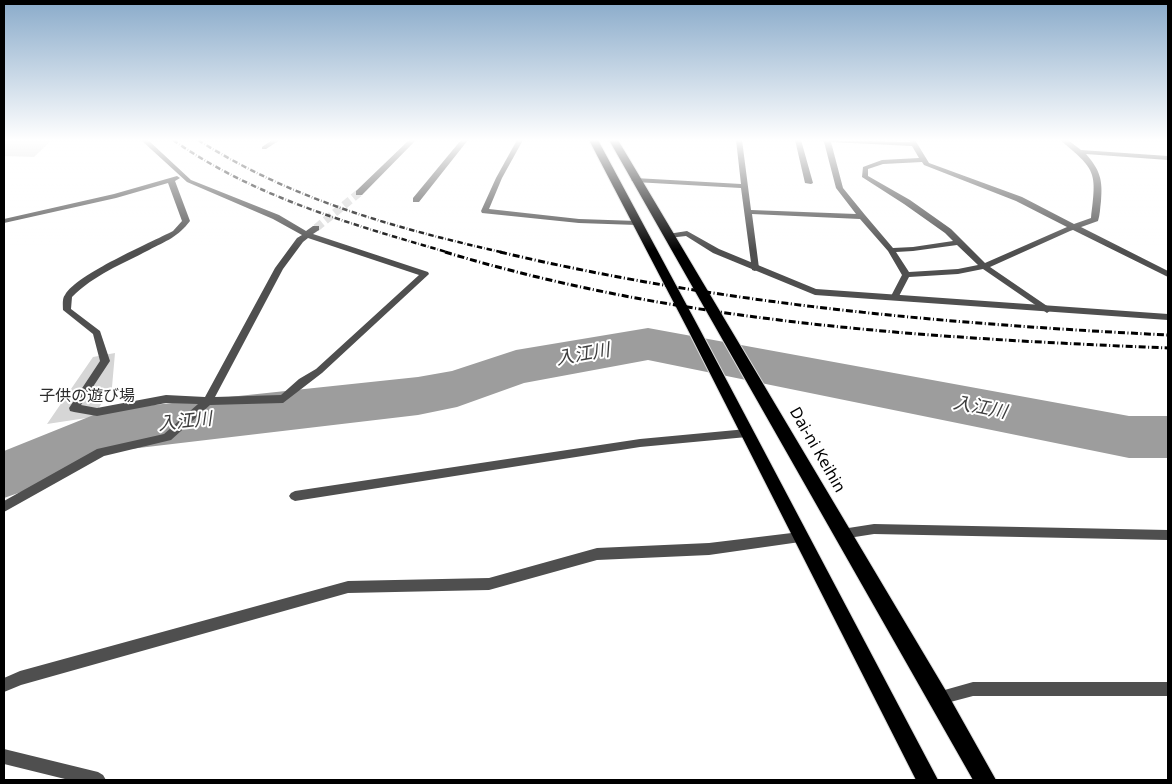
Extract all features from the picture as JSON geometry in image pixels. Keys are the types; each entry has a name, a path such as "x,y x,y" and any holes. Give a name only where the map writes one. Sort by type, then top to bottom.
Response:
{"highway":[{"path":"612,177 720,379 927,780"},
{"name":"Dai-ni Keihin","path":"633,177 939,698 985,780"}],"street":[{"path":"4,221 116,196 171,180 183,177 188,181 276,217 307,235 425,274 319,371 302,382 283,399 208,401 166,399 98,412 74,408 105,361 97,332 67,310 68,296 93,275 176,233 186,221 171,180"},
{"path":"358,193 375,177"},
{"path":"416,200 435,177"},
{"path":"500,177 485,211 579,221 637,223"},
{"path":"744,177 755,268"},
{"path":"808,177 809,182"},
{"path":"837,177 840,188 891,250 906,274"},
{"path":"865,177 908,202 948,231 984,266 1047,310"},
{"path":"956,177 1019,199 1168,274"},
{"path":"906,274 963,270 984,266 1072,226 1095,219 1098,180 1096,177"},
{"path":"635,180 745,186"},
{"path":"748,212 862,217"},
{"path":"4,507 101,452 167,437 208,401 279,268 300,240 316,228"},
{"path":"668,236 687,233 716,251 815,292 1047,310 1168,317"},
{"path":"891,250 913,249 959,242"},
{"path":"894,298 906,274"},
{"path":"295,496 640,443 747,433"},
{"path":"842,534 874,529 1168,535"},
{"path":"4,685 20,678 348,587 489,584 597,554 709,549 800,537"},
{"path":"939,698 972,690 1168,688"},
{"path":"4,756 98,780"}],"green space":[{"name":"子供の遊び場","path":"115,353 112,387 93,417 47,424 93,357"}],"waterway":[{"name":"入江川","path":"4,475 106,431 418,396 457,389 516,367 648,344 1129,437 1168,437"}],"tunnel":[{"path":"316,228 359,193"}],"railway":[{"path":"235,177 307,208 378,232 450,253"},
{"path":"265,177 347,210 424,233 505,253"},
{"path":"445,252 534,276 623,296 803,323 985,339 1168,348"},
{"path":"500,252 666,285 832,309 1000,325 1168,335"}]}
